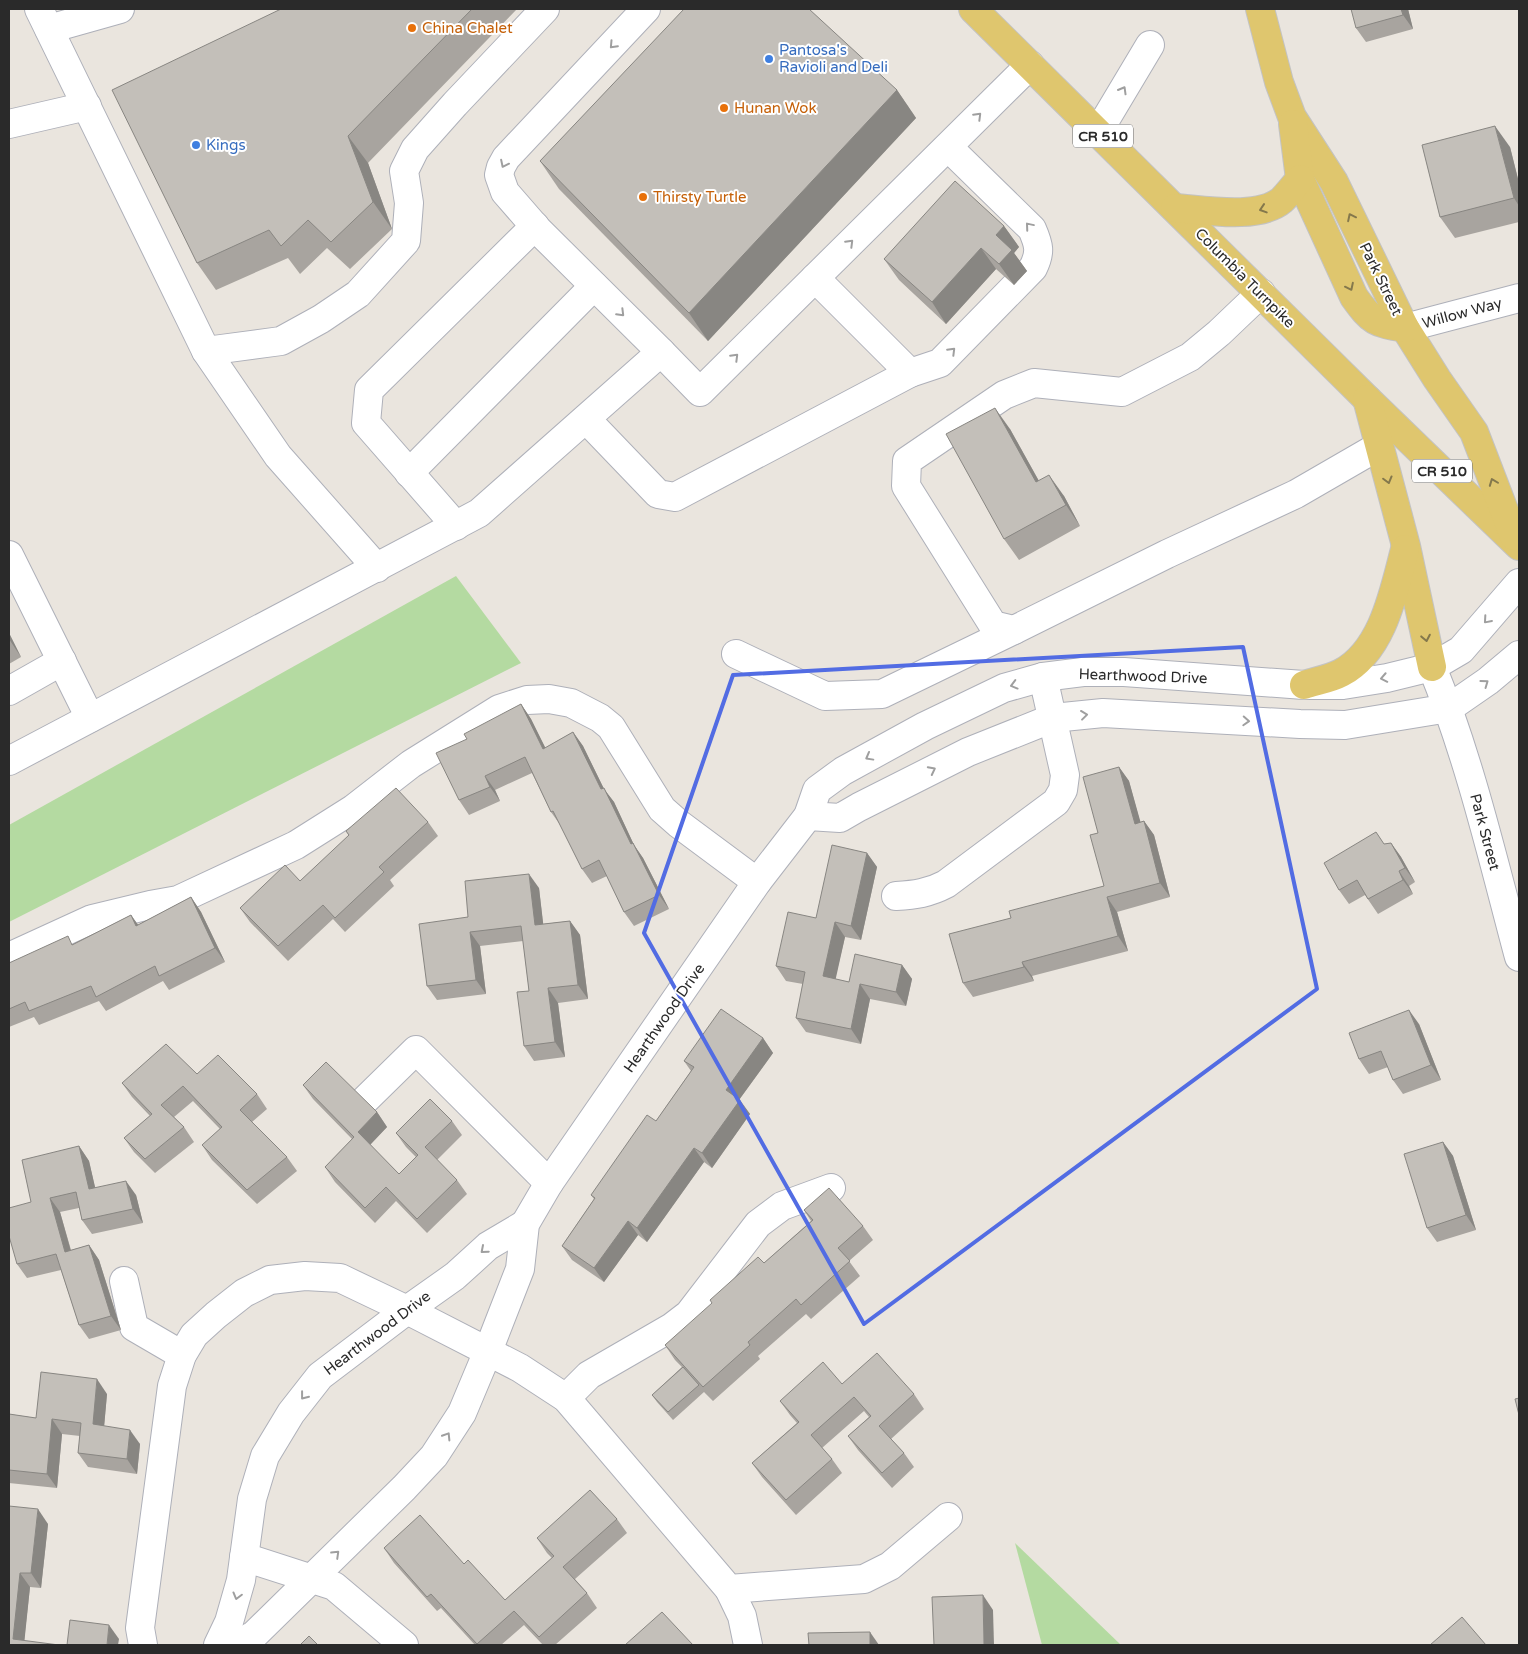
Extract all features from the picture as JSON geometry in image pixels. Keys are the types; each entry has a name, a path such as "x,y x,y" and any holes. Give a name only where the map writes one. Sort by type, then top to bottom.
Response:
{"main road":[{"name":"Columbia Turnpike","path":"972,9 1367,399 1518,545"},
{"name":"Park Street","path":"1260,9 1279,82 1292,117 1334,182 1405,328 1437,379 1474,432 1518,545"},
{"path":"1292,117 1300,179 1328,244 1354,297 1366,314 1381,324 1405,328"},
{"path":"1175,208 1244,212 1262,211 1281,201 1300,179"},
{"path":"1367,399 1406,546 1432,667"},
{"path":"1304,685 1341,673 1361,657 1376,635 1389,609 1406,546"}],"street":[{"path":"120,9 44,19 206,351 278,456 377,568"},
{"path":"206,351 281,340 321,319 358,294 406,241 409,203 404,170 415,149 545,9"},
{"path":"646,9 506,158 499,175 505,192 535,226 700,392 1030,65"},
{"path":"1098,132 1150,44"},
{"path":"9,124 87,106"},
{"path":"586,419 658,494 676,496 910,373 940,363 1033,268 1038,257 1038,243 1032,228 948,146"},
{"path":"456,526 366,423 369,390 535,226"},
{"path":"815,278 910,373"},
{"path":"409,473 594,286"},
{"path":"1014,630 994,625 906,486 906,461 1004,395 1034,383 1122,392 1190,357 1219,333 1260,293"},
{"name":"Willow Way","path":"1405,328 1519,298"},
{"path":"9,761 480,513 661,352"},
{"path":"736,654 825,696 882,694 1167,554 1296,494 1379,446"},
{"path":"9,555 90,718"},
{"path":"1432,667 1461,650 1519,583"},
{"path":"808,816 840,818 968,752 1053,718 1103,713 1300,724 1345,724 1448,708 1488,682 1519,655"},
{"path":"9,691 62,661"},
{"name":"Hearthwood Drive","path":"236,1645 254,1635 397,1495 434,1456 462,1413 488,1351 520,1269 525,1224 549,1183 757,882 808,816 817,790 843,771 925,726 1004,688 1043,677 1083,672 1124,672 1304,685 1343,685 1387,678 1432,667"},
{"name":"Park Street","path":"1432,667 1509,881 1519,957"},
{"path":"896,896 930,892 946,884 1056,802 1064,790 1065,775 1043,677"},
{"path":"9,957 92,920 178,900 296,844 353,809 411,764 499,709 527,700 549,699 571,703 600,718 611,727 662,809 679,824 757,882"},
{"path":"365,1100 416,1050 549,1183"},
{"path":"566,1398 589,1375 672,1327 689,1314 758,1224 782,1206 831,1188"},
{"name":"Hearthwood Drive","path":"218,1645 236,1601 241,1580 252,1499 265,1456 291,1413 320,1376 455,1276 488,1246 525,1224"},
{"path":"143,1645 140,1628 171,1395 182,1355 194,1336 216,1315 244,1293 270,1280 305,1276 340,1278 488,1351 520,1368 566,1398 729,1589 742,1616 748,1645"},
{"path":"124,1281 134,1327 182,1355"},
{"path":"729,1589 864,1579 890,1566 948,1517"},
{"path":"244,1557 334,1586 404,1645"}],"highlighted area":[{"path":"1243,647 1317,989 864,1324 644,933 733,675"}],"green space":[{"path":"456,576 521,663 9,922 9,825"},
{"path":"1015,1543 1121,1645 1042,1645"}],"building":[{"path":"281,9 472,9 348,136 373,202 331,242 308,220 281,246 269,230 197,263 112,90"},
{"path":"684,9 809,9 897,90 689,313 540,161"},
{"path":"1351,9 1401,9 1403,15 1356,28"},
{"path":"1495,126 1514,198 1440,217 1422,145"},
{"path":"955,181 1004,226 996,235 1012,250 999,264 981,248 932,302 884,259"},
{"path":"995,408 1036,482 1049,475 1066,505 1004,539 946,434"},
{"path":"521,704 543,749 573,732 601,789 604,788 631,844 633,843 659,895 624,912 599,860 582,869 553,811 551,812 525,757 485,776 490,787 459,800 436,753 467,739 464,734"},
{"path":"1119,767 1135,824 1144,821 1160,883 1107,897 1118,936 1022,962 1024,967 963,983 949,934 1011,918 1009,911 1104,886 1090,835 1098,833 1083,777"},
{"path":"396,788 428,822 379,867 384,872 335,918 323,905 278,946 240,908 285,865 300,881 349,835 346,831"},
{"path":"1376,832 1384,844 1391,843 1405,868 1399,871 1403,880 1368,899 1357,880 1339,890 1324,863"},
{"path":"832,845 867,853 851,926 835,922 823,976 849,982 855,954 902,965 896,992 860,984 851,1029 796,1018 805,972 776,966 788,912 816,918"},
{"path":"529,874 535,925 570,921 578,985 548,988 555,1042 524,1046 517,992 529,991 521,926 470,932 476,980 427,986 419,924 468,917 465,881"},
{"path":"191,897 215,948 159,976 155,966 96,997 91,986 29,1011 25,1002 9,1009 9,963 68,936 72,945 131,915 136,926"},
{"path":"721,1009 763,1038 726,1090 740,1100 702,1153 694,1148 637,1228 628,1221 594,1268 562,1246 595,1198 591,1195 647,1115 656,1121 694,1067 684,1061"},
{"path":"1409,1010 1431,1065 1393,1080 1381,1051 1359,1059 1349,1033"},
{"path":"166,1044 197,1074 218,1055 257,1094 240,1110 287,1157 247,1190 202,1145 222,1127 183,1086 161,1105 184,1127 145,1159 124,1138 152,1114 122,1083"},
{"path":"326,1062 377,1112 358,1132 399,1174 418,1155 396,1133 430,1099 452,1121 425,1147 457,1180 417,1219 386,1187 365,1208 325,1167 354,1137 303,1085"},
{"path":"1443,1142 1466,1215 1427,1228 1404,1154"},
{"path":"79,1146 89,1189 126,1181 133,1209 82,1220 76,1192 50,1198 65,1252 89,1245 111,1316 79,1325 56,1254 17,1264 9,1236 9,1208 31,1202 22,1160"},
{"path":"829,1188 863,1226 838,1248 850,1261 801,1305 796,1299 748,1342 750,1345 703,1387 665,1345 712,1303 710,1300 758,1257 764,1263 813,1220 804,1210"},
{"path":"877,1353 914,1394 879,1426 904,1453 882,1473 848,1436 871,1416 854,1397 811,1435 832,1459 786,1500 752,1463 799,1422 780,1401 823,1362 842,1384"},
{"path":"683,1367 699,1385 668,1412 652,1395"},
{"path":"41,1372 97,1379 93,1424 130,1430 127,1459 78,1453 81,1423 52,1419 47,1474 9,1470 9,1414 36,1418"},
{"path":"1519,1398 1519,1415 1515,1399"},
{"path":"590,1490 617,1519 563,1567 587,1593 539,1637 514,1611 477,1644 431,1594 427,1597 384,1548 420,1515 464,1564 468,1560 505,1600 554,1556 537,1538"},
{"path":"9,1506 38,1509 31,1573 20,1573 13,1639 59,1645 9,1645"},
{"path":"983,1595 984,1645 934,1645 932,1597"},
{"path":"662,1612 693,1645 625,1645"},
{"path":"1462,1617 1486,1645 1430,1645"},
{"path":"70,1620 109,1625 107,1645 67,1645"},
{"path":"870,1632 870,1645 809,1645 808,1633"},
{"path":"309,1636 318,1645 300,1645"}],"place":[{"name":"China Chalet","path":"412,28"},
{"name":"Pantosa's Ravioli and Deli","path":"769,59"},
{"name":"Hunan Wok","path":"724,108"},
{"name":"Kings","path":"196,145"},
{"name":"Thirsty Turtle","path":"643,197"}]}
